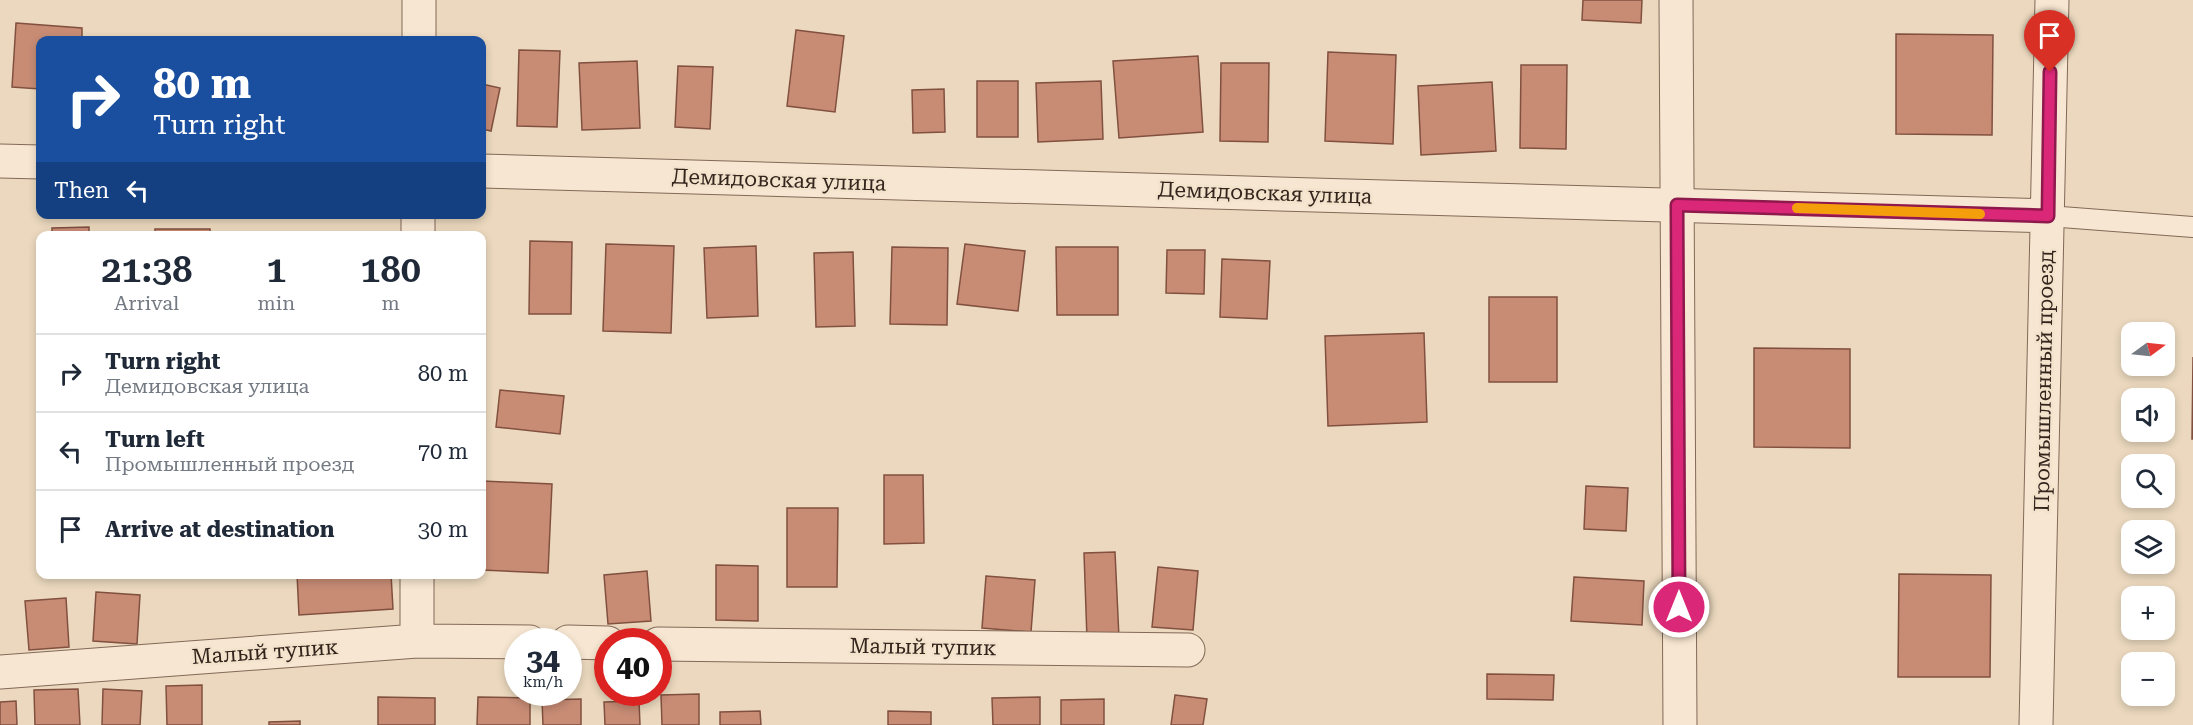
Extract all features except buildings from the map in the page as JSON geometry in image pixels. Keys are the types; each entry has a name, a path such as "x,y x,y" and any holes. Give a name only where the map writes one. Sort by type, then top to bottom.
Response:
{"street":[{"path":"419,0 419,36"},
{"path":"1676,0 1680,725"},
{"name":"Промышленный проезд","path":"2036,725 2052,0"},
{"path":"0,161 36,162"},
{"name":"Демидовская улица","path":"486,171 2048,216"},
{"path":"417,579 417,640"},
{"name":"Малый тупик","path":"0,672 417,640 504,642"},
{"name":"Малый тупик","path":"672,644 1188,650"}],"lane":[{"path":"2048,216 2193,227"}],"slow traffic":[{"path":"1797,208 1980,214"}],"route":[{"path":"1679,607 1677,205 2048,216 2050,72"}]}
